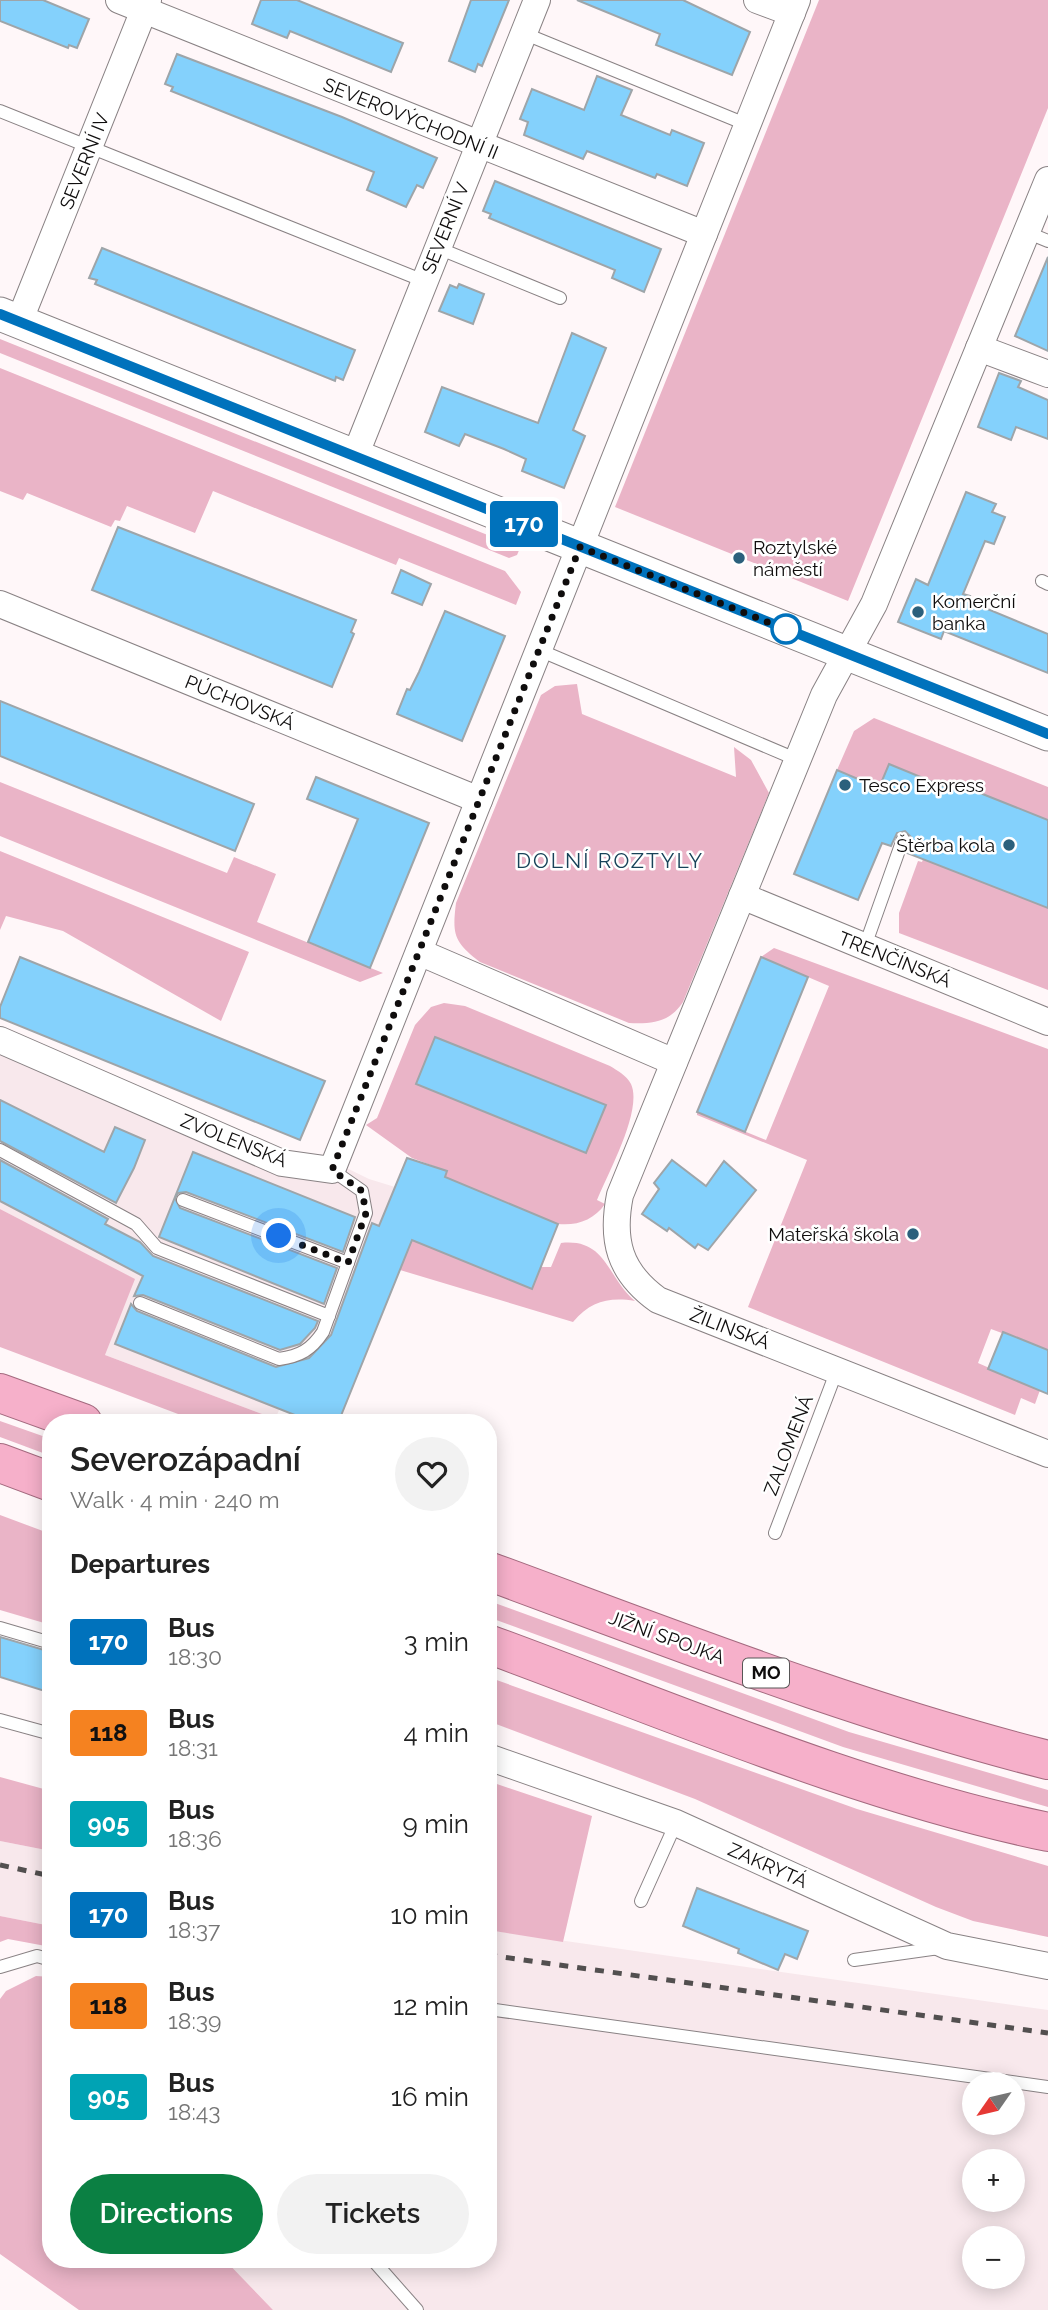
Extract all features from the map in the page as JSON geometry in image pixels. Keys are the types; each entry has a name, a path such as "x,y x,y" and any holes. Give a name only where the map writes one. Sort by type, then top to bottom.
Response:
{"highway":[{"path":"0,1392 59,1414"},
{"path":"0,1463 42,1479"},
{"name":"JIŽNÍ SPOJKA","path":"497,1574 852,1703 1048,1760"},
{"path":"497,1647 845,1774 933,1802 1048,1832"}],"street":[{"name":"SEVEROVÝCHODNÍ II","path":"119,0 146,5 478,146 704,234"},
{"name":"SEVERNÍ V","path":"355,456 537,0"},
{"path":"332,1170 795,7 757,0"},
{"name":"SEVERNÍ IV","path":"10,318 90,147 146,5"},
{"path":"419,952 674,1062 824,695 874,604 979,348 1037,237 1048,180"},
{"path":"10,318 1048,734"},
{"path":"979,348 1048,374"},
{"name":"PÚCHOVSKÁ","path":"0,604 479,800"},
{"name":"TRENČÍNSKÁ","path":"742,896 1048,1022"},
{"name":"ZVOLENSKÁ","path":"0,1040 282,1163 332,1170"},
{"name":"ŽILINSKÁ","path":"674,1062 620,1195 615,1222 619,1250 639,1287 658,1300 1048,1454"},
{"name":"ZAKRYTÁ","path":"497,1759 676,1824 947,1947 1048,1966"}],"lane":[{"path":"523,33 748,125"},
{"path":"0,111 424,281"},
{"path":"438,248 560,298"},
{"path":"539,650 797,760"},
{"path":"865,946 904,838"},
{"path":"0,1150 136,1224 156,1248 329,1316"},
{"path":"140,1303 279,1359 299,1357 314,1345 329,1316 366,1213 362,1191 332,1170"},
{"path":"183,1200 348,1263"},
{"name":"ZALOMENÁ","path":"775,1533 837,1370"},
{"path":"0,1628 42,1640"},
{"path":"0,1720 42,1732"},
{"path":"641,1901 676,1824"},
{"path":"854,1960 947,1947"},
{"path":"0,1967 37,1955 42,1957"},
{"path":"497,2010 1048,2087"},
{"path":"380,2268 417,2310"}],"shaded area":[{"path":"819,0 1048,0 1048,108 848,601 615,507"},
{"path":"0,339 520,548 517,555 509,558 0,353"},
{"path":"0,368 505,571 521,592 516,605 399,558 396,565 213,491 195,533 127,506 120,521 115,520 111,527 27,493 23,500 0,491"},
{"path":"577,684 582,714 736,777 734,747 751,760 769,793 683,1002 667,1018 653,1022 629,1023 480,962 460,943 455,930 456,903 541,695 555,686"},
{"path":"874,718 1048,787 1048,820 952,790 890,764 879,788 837,770 854,731"},
{"path":"0,782 227,873 234,857 276,874 257,922 383,973 360,982 0,836"},
{"path":"0,851 249,952 221,1021 63,931 6,916 0,930"},
{"path":"923,859 1048,908 1048,990 899,933 899,913 918,861 922,862"},
{"name":"Mateřská škola","path":"774,948 1048,1049 1048,1350 991,1329 978,1363 1040,1390 1035,1404 1021,1398 1015,1415 748,1307 807,1160 697,1115 697,1112 766,1140 829,986 761,957"},
{"path":"444,1003 465,1006 610,1066 629,1081 633,1095 632,1109 616,1158 597,1200 605,1204 596,1214 578,1223 558,1224 445,1177 447,1171 412,1158 366,1125 377,1118 415,1025 431,1007"},
{"path":"0,1054 260,1165 322,1156 369,1179 395,1187 327,1360 277,1414 262,1414 105,1355 134,1279 0,1209"},
{"path":"0,1209 135,1279 105,1355 262,1414 178,1414 0,1347"},
{"path":"412,1240 543,1267 551,1267 561,1243 576,1243 597,1253 635,1301 601,1302 587,1309 573,1322 400,1270"},
{"path":"0,1421 42,1436 42,1453 0,1437"},
{"path":"0,1515 42,1531 42,1622 0,1610"},
{"path":"497,1604 849,1732 1048,1790 1048,1807 843,1747 497,1620"},
{"path":"497,1680 857,1809 1048,1866 1048,1937 973,1921 936,1907 695,1799 497,1724"},
{"path":"0,1777 42,1789 42,1849 0,1841"},
{"path":"497,1784 592,1816 563,1942 497,1931"},
{"path":"0,1841 42,1849 42,1924 0,1916"},
{"path":"0,1916 42,1924 42,1945 8,1939 0,1942"},
{"path":"497,1931 1048,2010 1048,2310 273,2310 233,2268 497,2268"},
{"path":"36,1976 42,1976 42,2268 233,2268 273,2310 79,2310 0,2254 0,1999 6,1991"}],"building":[{"path":"0,0 43,0 89,19 77,48 69,45 68,48 0,21"},
{"path":"261,0 297,0 403,43 391,72 290,31 287,38 252,24"},
{"path":"471,0 509,0 482,66 478,64 475,72 449,61"},
{"path":"577,0 683,0 750,32 732,75 656,45 660,34"},
{"path":"177,54 342,117 437,158 423,188 417,185 406,207 367,190 374,172 171,91 173,87 165,84"},
{"path":"597,76 632,90 621,115 670,135 672,130 704,143 687,186 657,174 655,178 587,151 583,159 524,135 528,122 520,119 532,89 584,110"},
{"path":"495,181 661,249 644,292 612,278 615,270 489,218 491,214 483,211"},
{"path":"102,248 355,350 343,380 336,377 335,381 95,284 97,280 89,278"},
{"path":"1048,257 1048,351 1015,336"},
{"path":"459,284 484,294 473,324 439,311 450,285 457,288"},
{"path":"572,333 606,348 573,430 585,436 564,488 522,471 526,459 504,449 465,434 459,446 425,432 442,387 538,423"},
{"path":"999,373 1021,381 1018,387 1048,400 1048,439 1016,427 1011,440 978,427"},
{"path":"966,492 996,504 992,512 1005,517 994,544 985,541 963,594 970,596 968,601 1048,634 1048,673 944,631 941,639 898,622 916,579 928,585"},
{"path":"118,527 356,620 351,632 354,634 332,687 92,590"},
{"path":"401,570 431,584 422,605 392,593"},
{"path":"445,611 505,636 462,741 397,714 407,689 410,690 419,672"},
{"path":"0,701 254,804 235,851 0,756"},
{"path":"889,764 952,790 954,784 1048,820 1048,908 907,853 912,838 905,831 897,833 891,846 882,843 858,900 794,874 837,770 879,788"},
{"path":"316,777 429,823 370,968 308,942 358,819 307,799"},
{"path":"20,957 325,1081 300,1140 0,1018 0,1007"},
{"path":"761,957 808,977 745,1132 697,1112"},
{"path":"435,1037 606,1105 586,1153 416,1084"},
{"path":"0,1100 104,1152 115,1127 145,1140 116,1203 0,1141"},
{"path":"193,1152 355,1217 343,1252 186,1192 178,1193 175,1198 180,1208 337,1268 324,1304 159,1237"},
{"path":"407,1158 447,1171 445,1177 558,1224 532,1289 412,1240 342,1414 292,1414 115,1344 131,1304 137,1311 276,1367 309,1358 331,1335 372,1223 379,1226"},
{"path":"0,1160 108,1219 105,1224 140,1242 153,1256 318,1321 315,1328 300,1344 280,1350 143,1295 134,1296 143,1276 0,1201"},
{"path":"672,1160 706,1186 724,1161 756,1190 708,1250 698,1244 695,1248 669,1228 667,1231 642,1214 659,1189 654,1183"},
{"path":"1003,1332 1048,1350 1048,1394 988,1369"},
{"path":"0,1637 42,1649 42,1690 0,1677"},
{"path":"697,1888 808,1931 797,1959 785,1954 778,1970 738,1953 739,1949 683,1926"}],"railway":[{"path":"0,1865 42,1874"},
{"path":"497,1956 1048,2033"}],"bus line":[{"name":"170","path":"0,314 1048,734"}],"place":[{"name":"Roztylské náměstí","path":"739,558"},
{"name":"Komerční banka","path":"918,612"},
{"name":"Tesco Express","path":"845,785"},
{"name":"Štěrba kola","path":"1009,845"},
{"name":"Mateřská škola","path":"913,1234"}],"district":[{"name":"DOLNÍ ROZTYLY","path":"610,861"}],"route":[{"path":"279,1236 348,1263 366,1213 362,1191 332,1170 580,547 795,633 786,629"}]}
